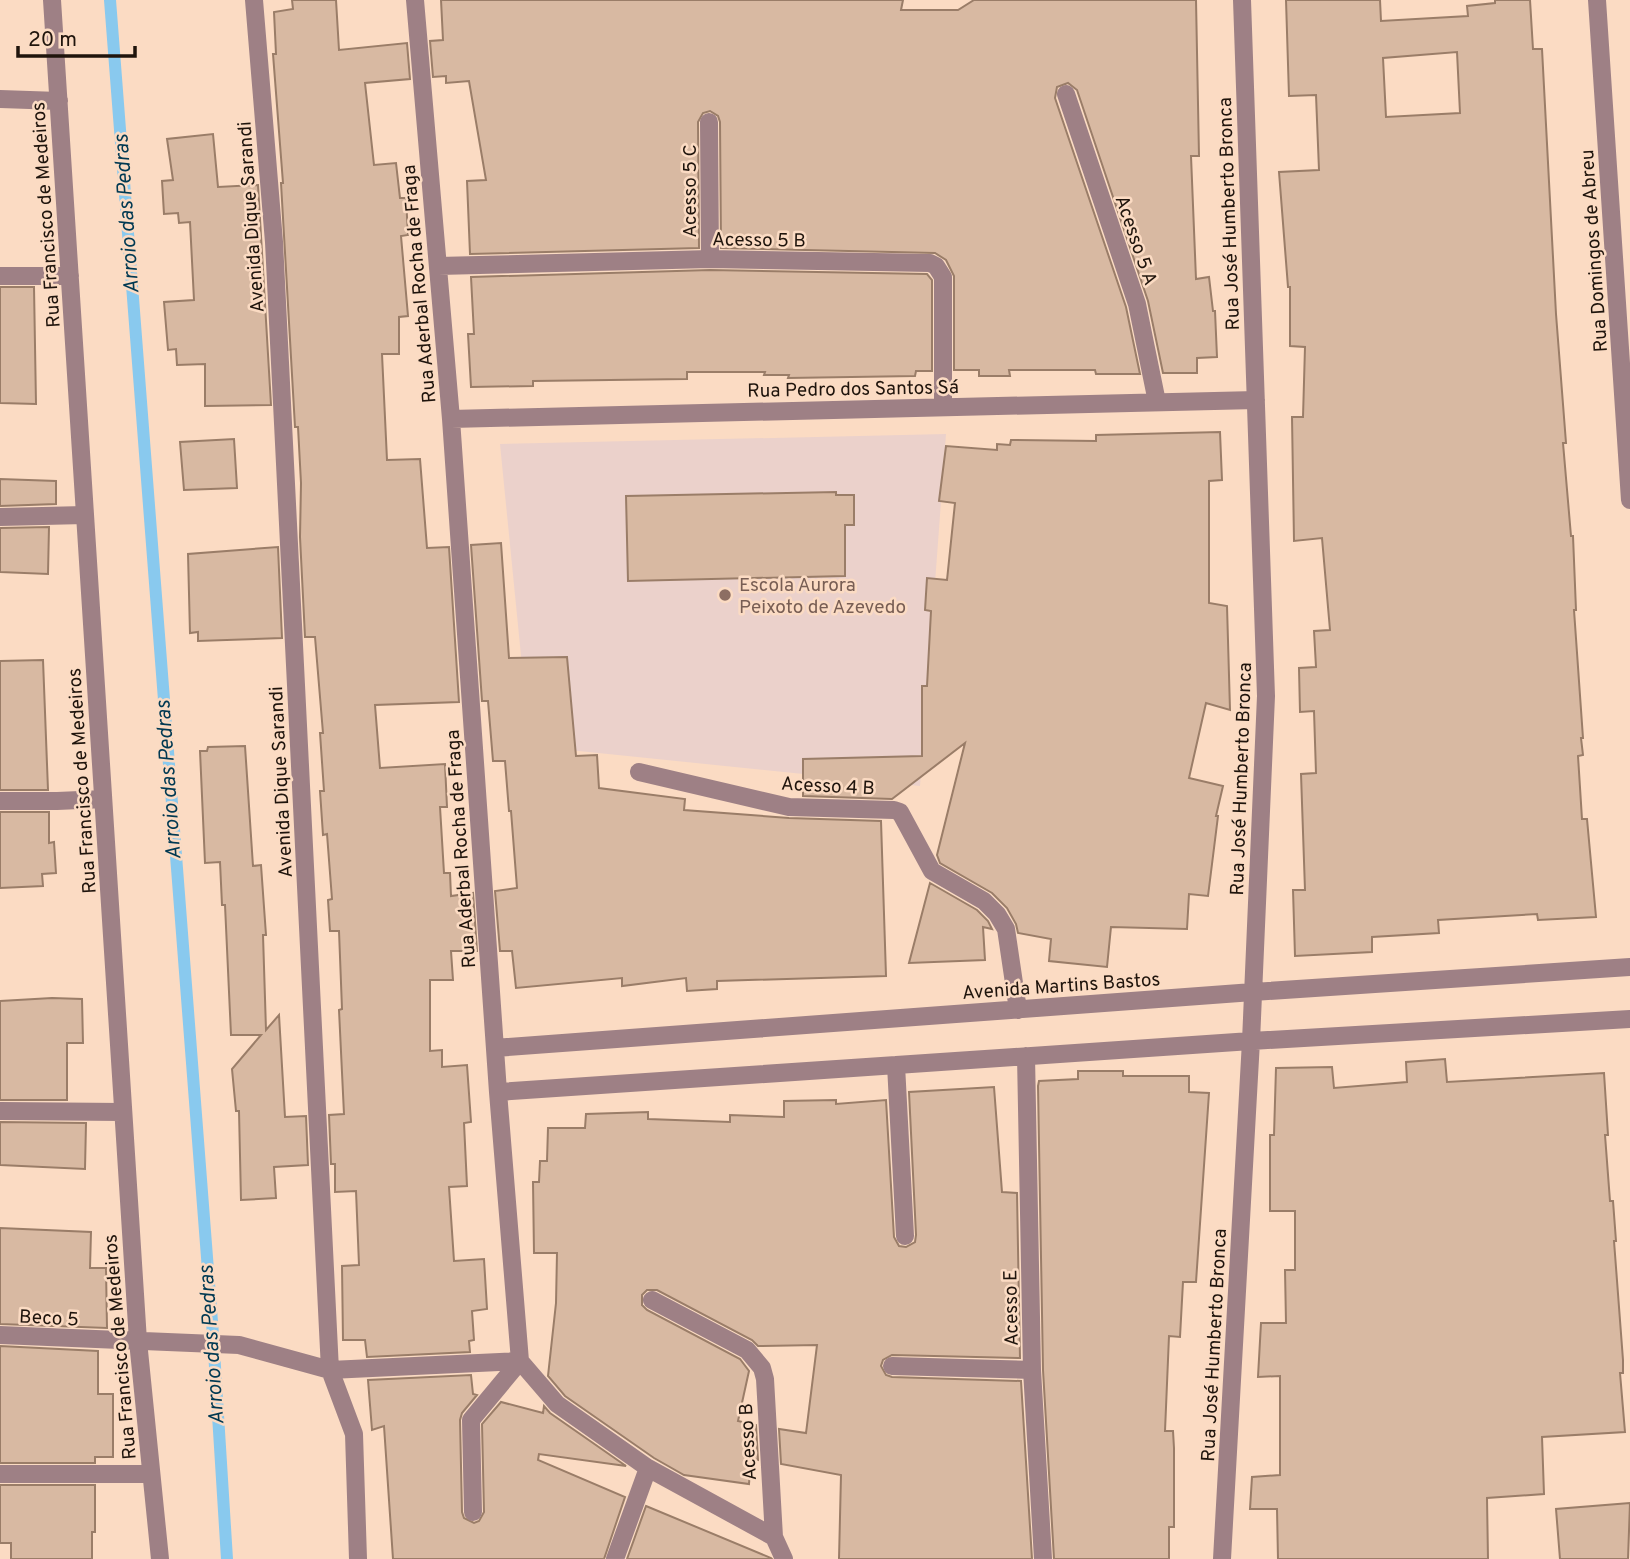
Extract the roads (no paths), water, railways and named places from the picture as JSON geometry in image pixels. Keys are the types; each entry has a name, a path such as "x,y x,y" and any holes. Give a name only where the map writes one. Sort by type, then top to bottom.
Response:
{"street":[{"name":"Rua Francisco de Medeiros","path":"52,0 138,1341 160,1559"},
{"name":"Avenida Dique Sarandi","path":"254,0 274,242 330,1370 354,1434 358,1559"},
{"name":"Rua Aderbal Rocha de Fraga","path":"415,0 451,419 498,1092 520,1361"},
{"name":"Rua José Humberto Bronca","path":"1222,1559 1251,1041 1266,696 1242,0"},
{"name":"Rua Domingos de Abreu","path":"1597,0 1630,500"},
{"name":"Acesso 5 A","path":"1066,94 1137,304 1157,402"},
{"path":"0,99 59,101"},
{"name":"Acesso 5 C","path":"709,122 710,258"},
{"name":"Acesso 5 B","path":"438,266 710,258 923,262 936,266 943,278 943,407"},
{"path":"0,276 70,276"},
{"name":"Rua Pedro dos Santos Sá","path":"451,419 1256,400"},
{"path":"0,517 85,515"},
{"name":"Acesso 4 B","path":"639,772 789,807 900,812 932,871 984,901 997,914 1006,929 1018,1010"},
{"path":"0,801 103,799"},
{"name":"Avenida Martins Bastos","path":"495,1048 1630,967"},
{"path":"498,1092 1251,1041 1630,1019"},
{"name":"Acesso E","path":"1026,1056 1032,1370 1043,1559"},
{"path":"896,1065 905,1236"},
{"path":"0,1111 123,1112"},
{"name":"Acesso B","path":"652,1300 747,1350 762,1368 765,1379 774,1537"},
{"name":"Beco 5","path":"0,1335 239,1345 330,1370 520,1361"},
{"path":"473,1512 471,1420 520,1361 557,1404 648,1468 774,1537 784,1559"},
{"path":"892,1366 1032,1370"},
{"path":"615,1559 648,1468"},
{"path":"0,1474 151,1474"}],"waterway":[{"name":"Arroio das Pedras","path":"110,0 213,1335 227,1559"}],"place":[{"name":"Escola Aurora Peixoto de Azevedo","path":"725,595"}]}
